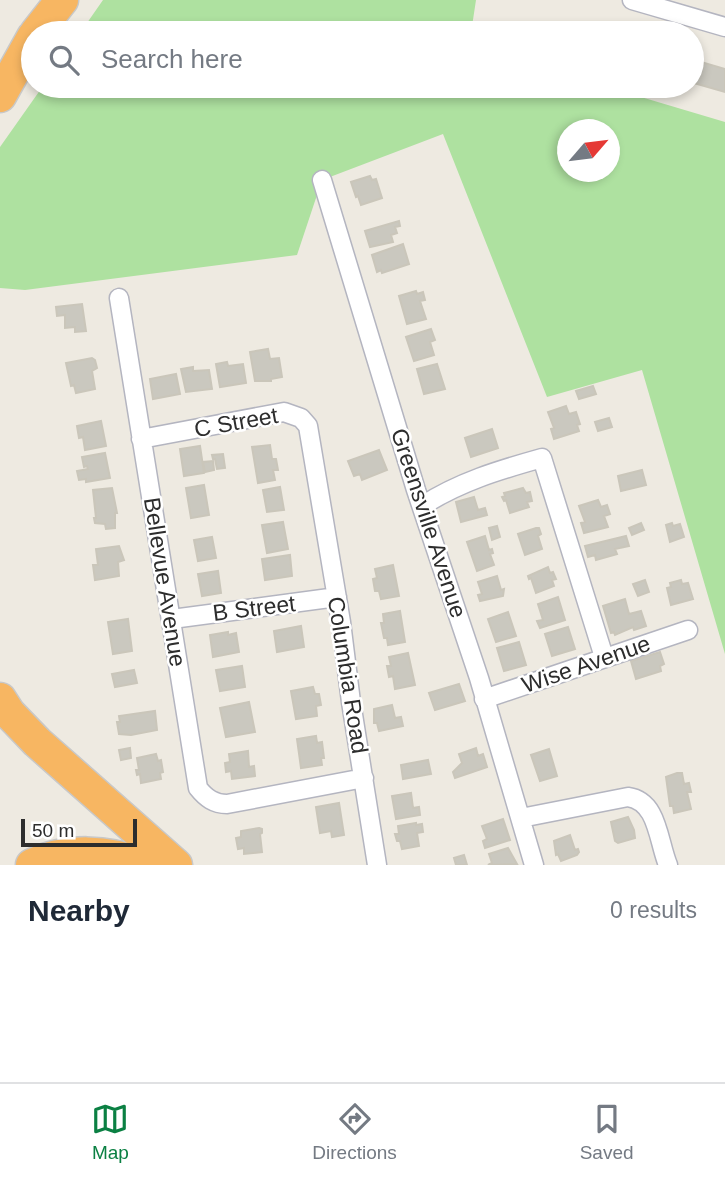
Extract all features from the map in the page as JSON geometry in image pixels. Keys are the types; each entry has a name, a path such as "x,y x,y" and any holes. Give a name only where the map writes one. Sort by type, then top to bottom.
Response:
{"highway":[{"path":"46,21 62,0"},
{"path":"0,96 21,59"},
{"path":"0,699 9,713 37,742 176,865"},
{"path":"32,865 56,856 82,853 111,855 142,865"}],"street":[{"path":"632,0 724,25"},
{"name":"Greensville Avenue","path":"322,180 534,865"},
{"name":"Bellevue Avenue","path":"119,298 198,788 205,796 222,804 364,778"},
{"name":"C Street","path":"141,439 284,412 292,414 301,418 308,426 318,485"},
{"path":"422,506 444,492 475,478 542,458 604,657"},
{"name":"Columbia Road","path":"318,485 377,865"},
{"name":"B Street","path":"172,619 337,597"},
{"name":"Wise Avenue","path":"484,699 688,630"},
{"path":"521,818 628,797 645,803 652,814 668,865"}],"green space":[{"path":"103,0 476,0 473,21 88,21"},
{"path":"35,98 644,98 725,122 725,654 642,370 547,397 443,134 322,180 297,255 25,290 0,288 0,147"}],"building":[{"path":"704,63 725,69 725,92 704,86"},
{"path":"370,176 372,180 376,179 382,198 361,205 351,182"},
{"path":"399,221 400,226 395,227 397,233 391,235 393,242 370,247 365,231"},
{"path":"403,244 409,264 382,273 381,270 377,272 372,255"},
{"path":"416,291 417,294 423,292 425,300 420,301 426,319 407,324 399,296"},
{"path":"82,304 86,331 75,332 75,327 65,328 65,315 57,316 56,307"},
{"path":"431,329 435,340 430,342 434,355 414,361 406,337"},
{"path":"268,349 270,359 279,358 282,377 271,381 255,381 250,352"},
{"path":"92,358 97,368 92,371 95,389 76,393 74,385 71,386 66,363"},
{"path":"227,362 228,366 243,364 246,383 220,387 216,364"},
{"path":"437,364 445,389 424,394 417,369"},
{"path":"193,367 193,371 209,370 212,389 186,392 181,369"},
{"path":"176,374 180,394 153,399 150,379"},
{"path":"593,386 596,394 579,399 576,391"},
{"path":"566,406 569,414 576,412 579,431 554,439 551,429 554,428 548,412"},
{"path":"609,418 612,427 598,431 595,422"},
{"path":"101,421 106,446 85,450 83,437 79,438 77,426"},
{"path":"492,429 498,448 471,457 465,438"},
{"path":"270,445 272,459 276,459 278,470 273,470 275,480 258,483 252,447"},
{"path":"200,446 204,473 184,476 180,449"},
{"path":"379,450 387,470 362,480 360,474 354,476 348,461"},
{"path":"105,453 110,478 86,482 86,479 79,480 77,471 88,469 87,466 84,467 82,457"},
{"path":"223,454 225,468 217,469 212,455"},
{"path":"213,461 214,470 205,472 203,462"},
{"path":"642,470 646,485 621,491 618,476"},
{"path":"204,485 209,515 191,518 186,488"},
{"path":"280,487 284,510 267,512 263,490"},
{"path":"112,488 117,513 115,528 106,529 105,524 95,523 93,490"},
{"path":"523,488 526,493 530,492 532,501 527,502 529,507 510,513 506,500 502,497 505,496 504,493"},
{"path":"474,497 478,510 485,508 487,515 461,522 456,502"},
{"path":"598,500 601,507 607,505 610,514 604,516 608,527 584,533 581,523 585,522 579,506"},
{"path":"283,522 288,549 267,553 262,525"},
{"path":"641,523 644,530 632,535 629,528"},
{"path":"672,523 673,526 680,524 684,537 670,542 666,525"},
{"path":"497,526 500,537 492,540 489,528"},
{"path":"539,528 541,534 538,536 542,549 525,555 518,534"},
{"path":"485,536 489,550 492,549 493,553 490,554 494,565 477,571 467,542"},
{"path":"626,536 629,546 615,549 617,554 596,560 595,555 588,557 585,546"},
{"path":"212,537 216,558 198,561 194,540"},
{"path":"119,546 124,560 118,562 119,576 95,580 93,565 98,565 96,549"},
{"path":"290,555 292,576 265,580 262,559"},
{"path":"393,565 399,596 381,599 379,591 375,591 375,569"},
{"path":"548,567 556,579 552,580 554,586 536,593 528,576"},
{"path":"218,571 221,593 202,596 198,574"},
{"path":"497,576 501,590 504,589 503,596 480,601 478,595 482,594 478,582"},
{"path":"645,580 649,592 638,596 633,584"},
{"path":"681,580 682,584 688,583 693,599 671,605 667,588 671,587 670,583"},
{"path":"558,597 565,620 540,628 537,621 543,620 538,604"},
{"path":"625,599 629,614 641,611 646,626 634,630 633,627 615,635 614,632 611,633 603,606"},
{"path":"400,611 405,642 388,645 381,623 384,623 383,614"},
{"path":"508,612 516,636 496,642 488,619"},
{"path":"128,619 132,651 113,654 108,622"},
{"path":"301,626 304,647 277,652 274,631"},
{"path":"568,627 575,649 552,656 545,634"},
{"path":"228,632 228,635 236,633 239,652 213,657 210,635"},
{"path":"519,642 526,665 504,671 497,648"},
{"path":"660,652 664,664 660,666 661,671 636,679 631,661"},
{"path":"408,653 415,685 395,689 393,676 389,677 389,657"},
{"path":"242,666 245,687 220,691 216,670"},
{"path":"134,670 137,683 115,687 112,674"},
{"path":"459,684 465,701 435,710 429,693"},
{"path":"313,687 315,694 319,694 321,705 316,706 317,716 296,719 291,691"},
{"path":"249,702 255,732 226,737 220,708"},
{"path":"392,705 395,718 401,717 403,726 379,731 377,723 374,723 374,709"},
{"path":"155,711 157,730 131,735 119,734 119,716"},
{"path":"316,736 317,743 322,742 322,765 301,768 297,739"},
{"path":"130,748 131,758 121,760 119,750"},
{"path":"476,748 478,756 483,754 487,767 455,778 453,772 462,763 459,754"},
{"path":"549,749 557,776 540,781 531,755"},
{"path":"248,751 249,767 254,766 255,776 232,779 231,771 226,772 225,763 230,762 229,754"},
{"path":"156,754 158,761 161,760 161,779 141,783 140,774 137,775 136,770 139,770 137,758"},
{"path":"428,760 431,774 403,779 401,765"},
{"path":"682,773 684,784 689,783 691,792 687,792 691,809 674,813 673,806 670,806 666,777"},
{"path":"411,793 413,808 419,807 420,815 396,819 392,796"},
{"path":"339,803 344,835 332,837 331,831 320,833 316,807"},
{"path":"628,817 635,838 618,843 615,841 611,822"},
{"path":"503,819 510,840 485,848 483,841 487,839 482,826"},
{"path":"422,824 423,832 417,833 419,846 402,849 395,834 399,834 398,826"},
{"path":"262,829 262,852 244,854 244,848 238,849 236,838 241,837 241,831"},
{"path":"570,835 575,850 578,849 579,852 561,861 558,854 556,855 554,841"},
{"path":"508,848 517,864 488,865 492,863 489,854"},
{"path":"464,855 467,865 456,865 454,858"}]}
